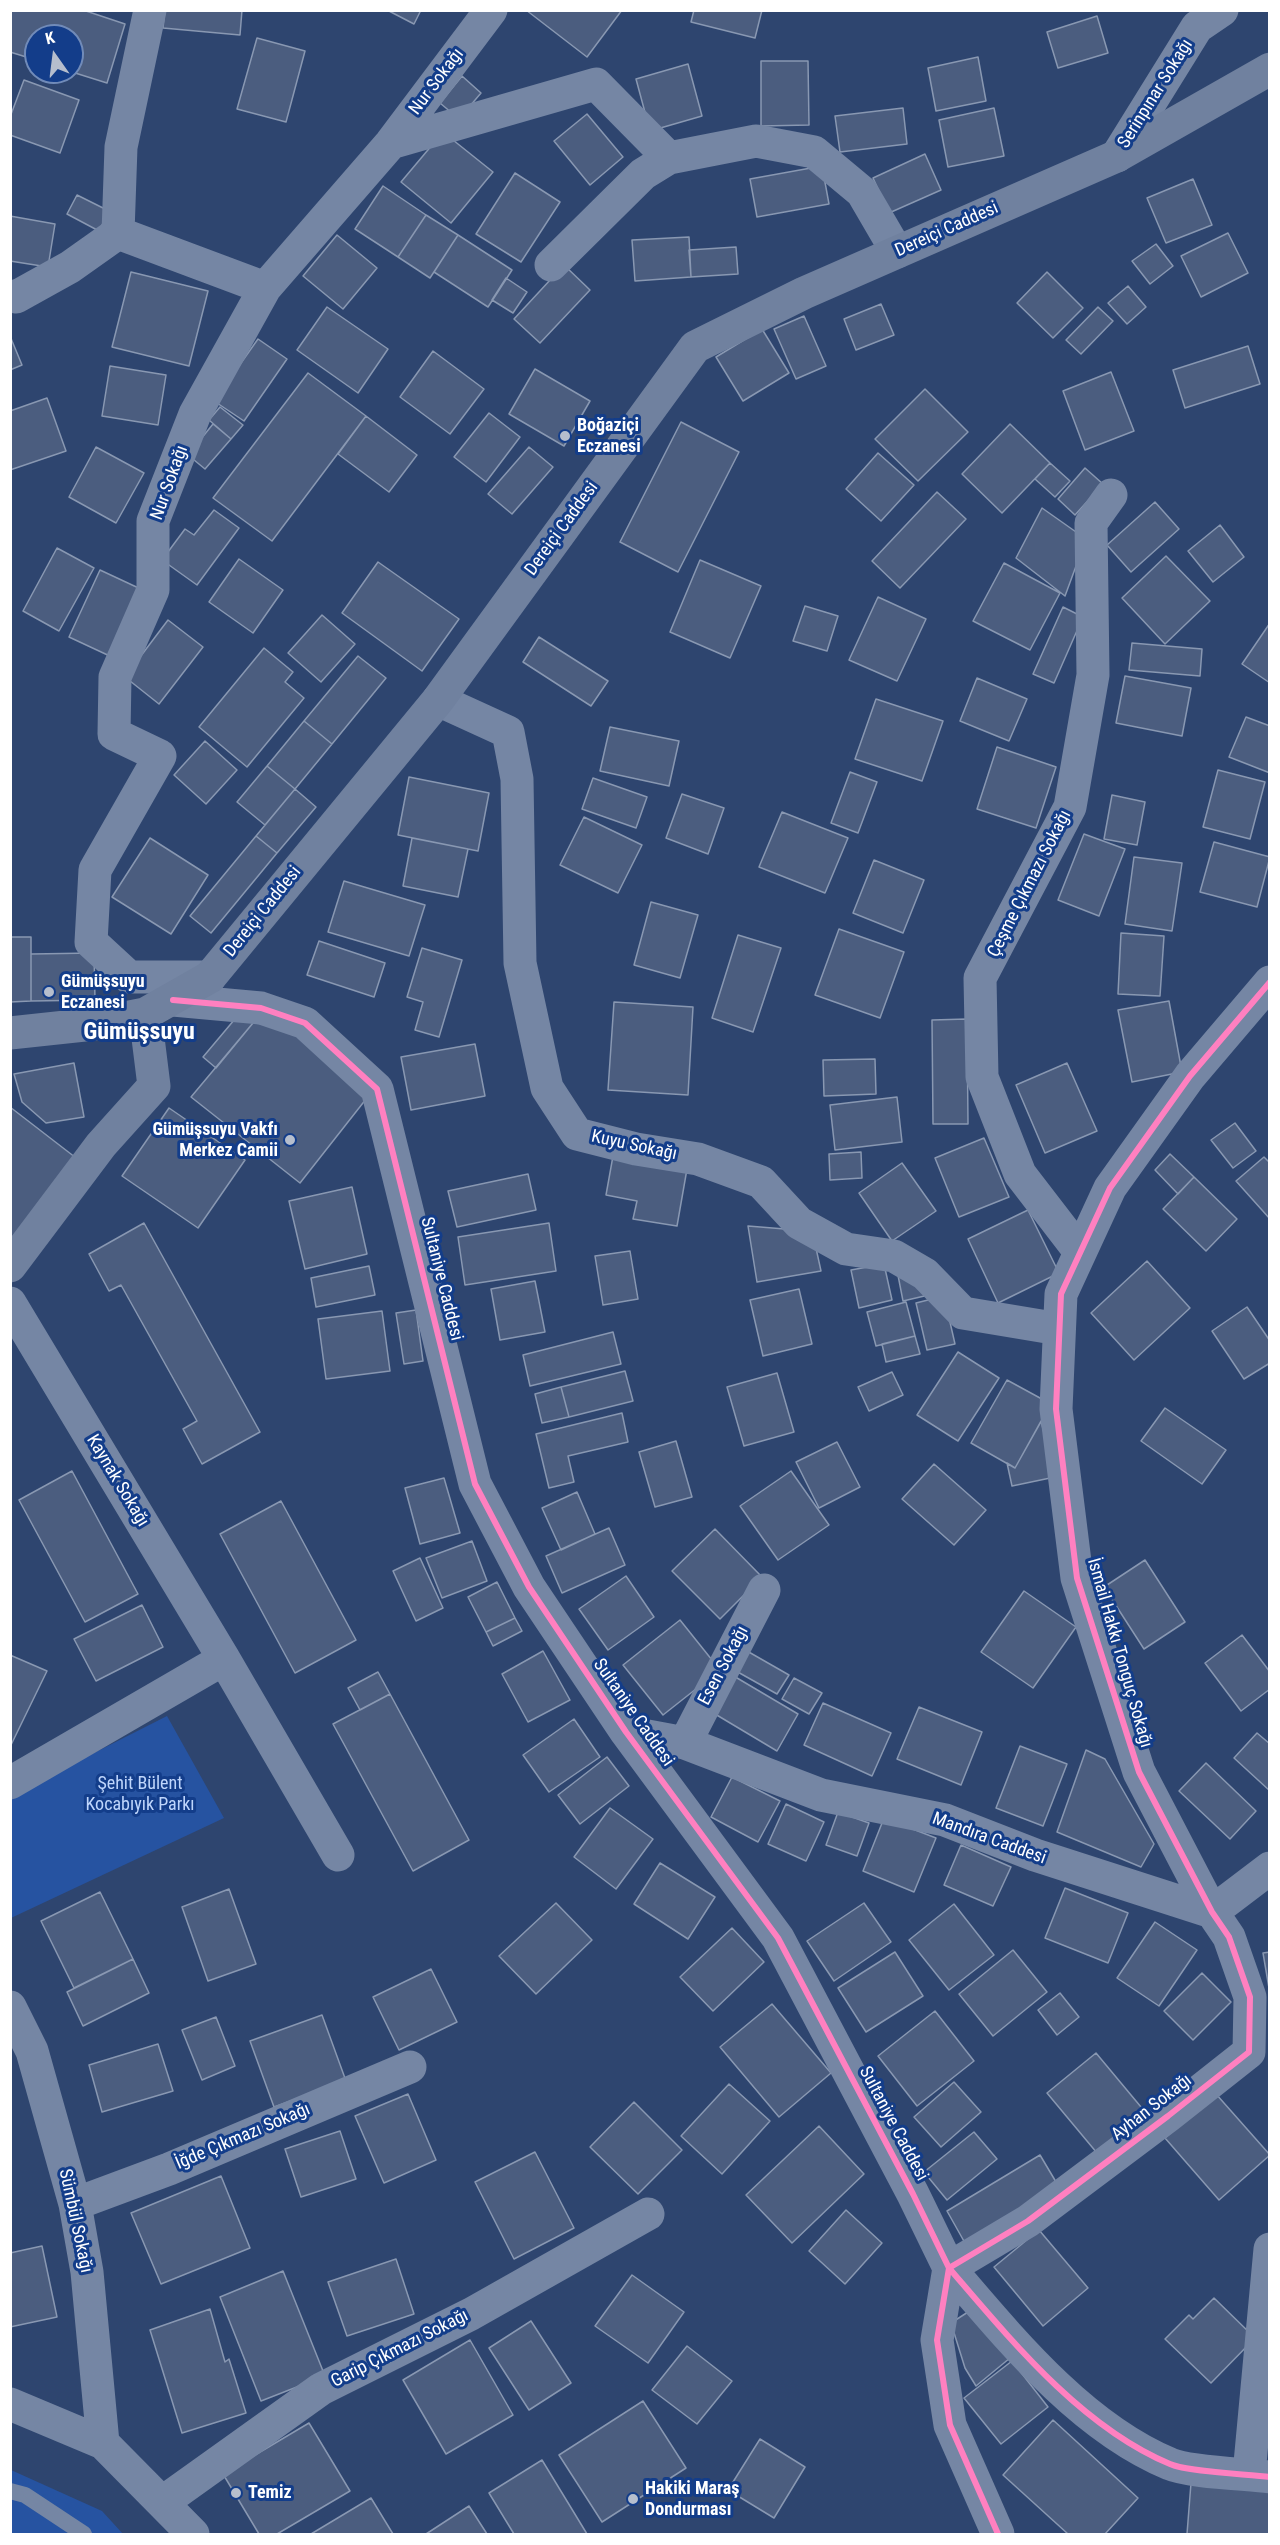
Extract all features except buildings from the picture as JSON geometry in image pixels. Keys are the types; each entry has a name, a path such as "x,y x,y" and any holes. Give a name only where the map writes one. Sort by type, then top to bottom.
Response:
{"street":[{"path":"118,232 121,147 150,10"},
{"name":"Nur Sokağı","path":"210,977 129,977 92,942 95,870 160,756 114,734 115,677 153,590 153,520 195,414 265,288 391,143 491,10"},
{"name":"Serinpınar Sokağı","path":"1117,156 1197,27 1222,10"},
{"name":"Dereiçi Caddesi","path":"159,1007 210,977 438,700 695,347 897,252 1117,156 1269,69"},
{"path":"391,143 596,84 669,158"},
{"path":"550,265 643,174 669,158 756,141 814,152 862,192 897,252"},
{"path":"118,232 265,288"},
{"path":"10,297 16,297 70,267 118,232"},
{"name":"Çeşme Çıkmazı Sokağı","path":"1080,1252 1020,1174 982,1077 980,978 1070,807 1094,675 1091,523 1111,495"},
{"name":"Kuyu Sokağı","path":"438,700 508,732 516,779 520,963 547,1088 577,1134 636,1149 698,1158 761,1182 799,1222 846,1249 894,1256 925,1274 963,1313 1059,1329"},
{"name":"İsmail Hakkı Tonguç Sokağı","path":"1212,1912 1139,1772 1077,1578 1056,1409 1061,1294 1117,1179 1190,1076 1269,982"},
{"path":"10,1033 94,1024 159,1007 154,1086 101,1145 10,1266"},
{"name":"Sultaniye Caddesi","path":"159,1007 261,1008 305,1023 378,1089 475,1484 529,1587 626,1732 778,1938 949,2268 1025,2357 1104,2427 1171,2465 1259,2475"},
{"name":"Kaynak Sokağı","path":"10,1303 224,1659 338,1855"},
{"name":"Esen Sokağı","path":"685,1743 764,1590"},
{"path":"10,1783 224,1659"},
{"name":"Mandıra Caddesi","path":"626,1732 685,1743 821,1795 945,1820 1035,1856 1212,1912"},
{"path":"1212,1912 1269,1868"},
{"name":"Ayhan Sokağı","path":"949,2268 1028,2221 1259,2049 1250,1997 1229,1937 1212,1912"},
{"name":"Sümbül Sokağı","path":"10,2007 32,2051 75,2204 87,2272 103,2443"},
{"name":"İğde Çıkmazı Sokağı","path":"75,2204 169,2169 410,2067"},
{"name":"Garip Çıkmazı Sokağı","path":"163,2502 321,2389 471,2314 648,2214"},
{"path":"1259,2475 1269,2248"},
{"path":"949,2268 936,2340 950,2425 998,2535"},
{"path":"10,2404 103,2443 193,2535"}],"lane":[{"path":"10,2491 25,2496 84,2535"}],"green space":[{"name":"Şehit Bülent Kocabıyık Parkı","path":"167,1716 224,1818 11,1918 11,1795"},
{"path":"11,2470 102,2511 123,2534 11,2534"}],"cycle path":[{"path":"1270,982 1190,1076 1110,1188 1061,1294 1056,1409 1077,1578 1139,1772 1212,1912 1229,1937 1250,1997 1249,2052 1028,2221 949,2268 1049,2379 1106,2428 1137,2448 1179,2467 1270,2477"},
{"path":"173,1000 261,1008 305,1023 377,1089 475,1484 529,1587 626,1732 778,1938 913,2194 949,2268 937,2340 950,2425 998,2534"}],"place":[{"name":"Boğaziçi Eczanesi","path":"565,436"},
{"name":"Gümüşsuyu Eczanesi","path":"49,992"},
{"name":"Gümüşsuyu Vakfı Merkez Camii","path":"290,1140"},
{"name":"Temiz","path":"236,2493"},
{"name":"Hakiki Maraş Dondurması","path":"633,2499"}],"district":[{"name":"Gümüşsuyu","path":"139,1033"}]}
